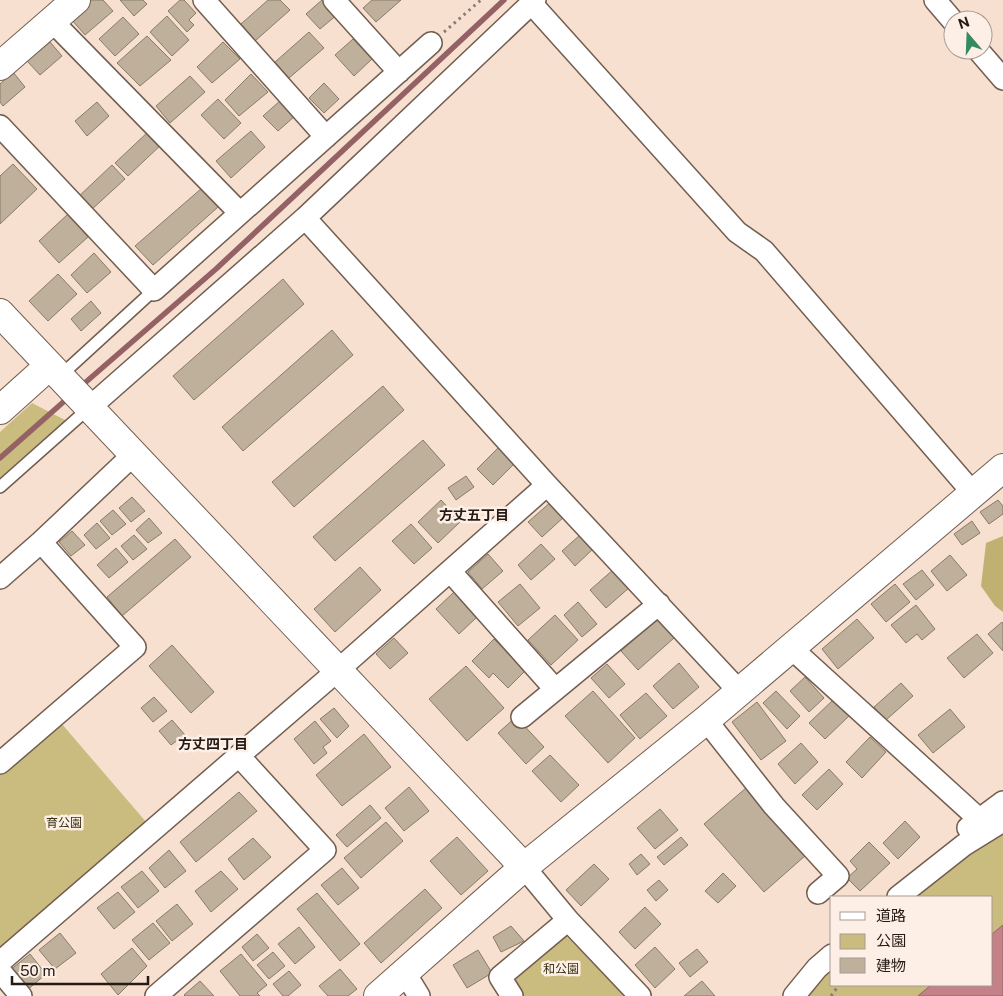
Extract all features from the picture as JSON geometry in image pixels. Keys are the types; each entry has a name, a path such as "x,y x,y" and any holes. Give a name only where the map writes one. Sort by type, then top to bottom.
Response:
{"street":[{"path":"0,66 76,0"},
{"path":"204,0 326,137"},
{"path":"334,0 398,72"},
{"path":"935,0 944,10"},
{"path":"86,405 305,218 533,2 737,232 764,251 973,493"},
{"path":"52,21 240,213"},
{"path":"0,126 154,290 431,43"},
{"path":"987,60 1003,79"},
{"path":"305,218 547,485 739,690"},
{"path":"0,313 524,867 568,920 640,996"},
{"path":"0,410 58,375"},
{"path":"0,578 133,455"},
{"path":"378,996 524,867 706,720 739,690 1003,468"},
{"path":"0,962 337,671 547,485"},
{"path":"0,764 135,647 41,542"},
{"path":"450,571 555,689"},
{"path":"522,717 659,604"},
{"path":"790,647 979,819"},
{"path":"706,720 774,806 838,876 818,893"},
{"path":"156,996 325,850 239,756"},
{"path":"921,880 950,841 1003,802"},
{"path":"899,896 964,845 1003,821"},
{"path":"512,996 500,977 568,920"},
{"path":"794,996 830,957"},
{"path":"0,971 21,996"},
{"path":"405,973 419,996"}],"lane":[{"path":"58,375 154,290"},
{"path":"0,487 86,405"}],"path":[{"path":"431,43 481,0"}],"green space":[{"path":"32,403 67,421 0,483 0,432"},
{"name":"育公園","path":"55,716 153,830 0,962 0,763"},
{"path":"1003,805 1003,996 796,996 830,957 830,986 993,986 993,896 895,896"},
{"name":"和公園","path":"563,933 627,996 518,996 509,979"}],"shaded area":[{"path":"1003,536 1003,612 995,606 981,586 986,543"},
{"path":"1003,925 1003,996 918,996 930,986 993,986 993,933"}],"building":[{"path":"90,0 103,0 113,11 85,35 70,18"},
{"path":"120,0 143,0 147,4 134,16"},
{"path":"180,0 184,0 196,13 189,20 194,25 187,32 168,11"},
{"path":"268,0 280,0 290,10 255,41 241,24"},
{"path":"322,0 325,0 338,14 320,29 306,14"},
{"path":"372,0 401,0 376,22 363,8"},
{"path":"167,16 189,40 172,56 150,32"},
{"path":"123,17 139,34 115,56 99,39"},
{"path":"309,32 324,48 289,78 275,62"},
{"path":"147,36 171,60 140,86 117,63"},
{"path":"353,39 372,59 354,76 335,55"},
{"path":"50,42 62,56 40,75 27,61"},
{"path":"223,42 240,59 212,83 197,67"},
{"path":"13,72 25,87 3,106 0,102 0,84"},
{"path":"251,74 268,92 239,116 225,100"},
{"path":"190,76 205,92 170,123 156,106"},
{"path":"324,83 339,99 324,113 309,98"},
{"path":"218,99 241,123 224,139 201,115"},
{"path":"281,100 295,116 278,131 263,116"},
{"path":"97,102 109,116 87,136 75,121"},
{"path":"150,130 163,143 128,176 115,163"},
{"path":"251,131 265,147 231,178 216,161"},
{"path":"13,164 37,189 0,224 0,176"},
{"path":"112,165 125,179 90,211 77,198"},
{"path":"202,188 218,207 153,265 135,246"},
{"path":"68,214 88,237 59,263 39,241"},
{"path":"94,253 111,272 87,293 71,275"},
{"path":"58,274 77,294 48,321 29,301"},
{"path":"283,279 304,304 194,400 173,376"},
{"path":"91,301 101,313 81,331 71,319"},
{"path":"332,330 353,355 243,451 222,427"},
{"path":"383,386 404,410 294,507 272,482"},
{"path":"423,440 445,465 335,561 313,537"},
{"path":"500,446 516,462 493,485 477,469"},
{"path":"466,476 474,487 456,500 448,488"},
{"path":"132,497 145,511 131,522 119,508"},
{"path":"441,500 461,521 438,543 418,522"},
{"path":"998,500 1003,506 1003,514 989,524 980,512"},
{"path":"552,501 565,516 542,537 528,522"},
{"path":"113,510 126,524 112,535 100,521"},
{"path":"149,518 162,533 148,543 136,530"},
{"path":"972,521 980,533 962,545 954,534"},
{"path":"97,523 110,538 96,549 84,535"},
{"path":"411,524 432,548 414,564 392,541"},
{"path":"72,531 85,545 71,556 59,542"},
{"path":"134,535 147,549 133,560 121,546"},
{"path":"580,535 593,549 575,566 562,551"},
{"path":"175,539 191,557 122,616 107,597"},
{"path":"541,544 555,559 531,580 518,565"},
{"path":"116,548 128,562 109,578 97,565"},
{"path":"488,554 503,571 482,589 468,572"},
{"path":"950,555 967,575 947,591 931,571"},
{"path":"360,567 381,590 335,632 314,609"},
{"path":"614,569 630,587 606,608 590,590"},
{"path":"922,570 934,585 916,600 903,584"},
{"path":"520,584 540,608 518,626 498,602"},
{"path":"895,584 910,602 886,622 871,604"},
{"path":"454,592 477,617 459,634 436,609"},
{"path":"578,602 597,624 582,637 564,615"},
{"path":"916,605 935,629 922,640 917,634 906,643 891,625"},
{"path":"555,615 578,640 551,665 528,640"},
{"path":"657,619 674,638 638,670 621,651"},
{"path":"857,619 874,638 838,669 822,649"},
{"path":"1002,622 1003,624 1003,651 988,634"},
{"path":"977,634 993,653 964,678 947,658"},
{"path":"394,638 408,653 390,669 376,654"},
{"path":"494,639 525,671 508,688 493,673 489,678 472,661"},
{"path":"172,645 214,692 191,713 149,666"},
{"path":"679,663 699,687 673,709 653,686"},
{"path":"607,664 625,684 609,698 591,678"},
{"path":"466,666 504,708 467,741 429,699"},
{"path":"805,677 824,698 809,712 790,691"},
{"path":"901,683 913,696 886,720 874,707"},
{"path":"593,691 635,738 608,763 565,716"},
{"path":"776,691 800,716 787,729 763,703"},
{"path":"646,693 667,716 640,739 620,715"},
{"path":"154,697 167,711 153,722 141,708"},
{"path":"833,700 849,716 825,739 809,723"},
{"path":"757,702 786,741 761,760 732,722"},
{"path":"334,708 349,726 337,738 320,719"},
{"path":"950,709 965,727 933,753 918,735"},
{"path":"516,717 544,747 526,764 498,733"},
{"path":"172,720 185,735 171,745 159,731"},
{"path":"315,721 331,741 323,747 327,753 314,764 294,739"},
{"path":"364,734 391,767 342,806 316,775"},
{"path":"870,737 886,752 862,778 846,762"},
{"path":"801,743 818,762 795,784 778,764"},
{"path":"550,755 579,785 561,802 532,771"},
{"path":"829,769 843,784 817,810 802,795"},
{"path":"409,787 429,811 404,831 385,808"},
{"path":"746,788 806,855 764,892 704,824"},
{"path":"239,792 257,811 196,862 180,842"},
{"path":"370,805 381,818 347,847 336,835"},
{"path":"660,809 678,830 655,849 637,828"},
{"path":"905,821 920,837 898,859 883,843"},
{"path":"386,822 403,841 361,878 344,858"},
{"path":"457,837 488,871 461,895 430,861"},
{"path":"681,837 688,845 664,865 657,857"},
{"path":"253,838 271,857 244,880 228,859"},
{"path":"869,842 890,863 860,891 847,878 857,869 850,861"},
{"path":"169,850 186,871 165,888 149,868"},
{"path":"641,854 650,864 637,875 629,864"},
{"path":"594,864 609,879 581,906 566,890"},
{"path":"342,868 359,888 338,905 321,885"},
{"path":"142,871 159,891 138,908 121,887"},
{"path":"221,871 238,889 211,912 195,891"},
{"path":"723,873 736,886 718,903 705,891"},
{"path":"659,880 668,890 656,901 647,890"},
{"path":"425,889 442,908 381,963 364,943"},
{"path":"118,892 135,912 114,929 97,908"},
{"path":"317,893 360,944 340,961 297,909"},
{"path":"177,904 193,924 172,941 156,921"},
{"path":"645,907 661,924 635,949 619,932"},
{"path":"153,923 170,943 149,960 132,940"},
{"path":"511,926 524,941 501,952 493,937"},
{"path":"299,927 315,947 295,964 278,944"},
{"path":"60,933 76,953 55,969 39,950"},
{"path":"257,934 269,948 253,961 242,947"},
{"path":"655,947 675,969 655,988 635,965"},
{"path":"132,948 147,966 118,995 101,974"},
{"path":"697,949 708,962 690,977 679,963"},
{"path":"478,950 492,973 467,988 453,965"},
{"path":"273,952 285,966 269,979 257,965"},
{"path":"30,954 46,974 26,991 9,971"},
{"path":"241,954 267,985 257,993 260,996 240,996 220,971"},
{"path":"340,969 357,989 348,996 328,996 319,986"},
{"path":"289,971 301,985 288,996 283,996 273,984"},
{"path":"200,981 214,996 184,995"},
{"path":"702,981 715,996 684,996"}],"waterway":[{"path":"79,388 216,269 504,0"},
{"path":"0,458 69,397"}],"district":[{"name":"方丈五丁目","path":"474,515"},
{"name":"方丈四丁目","path":"213,744"}]}
